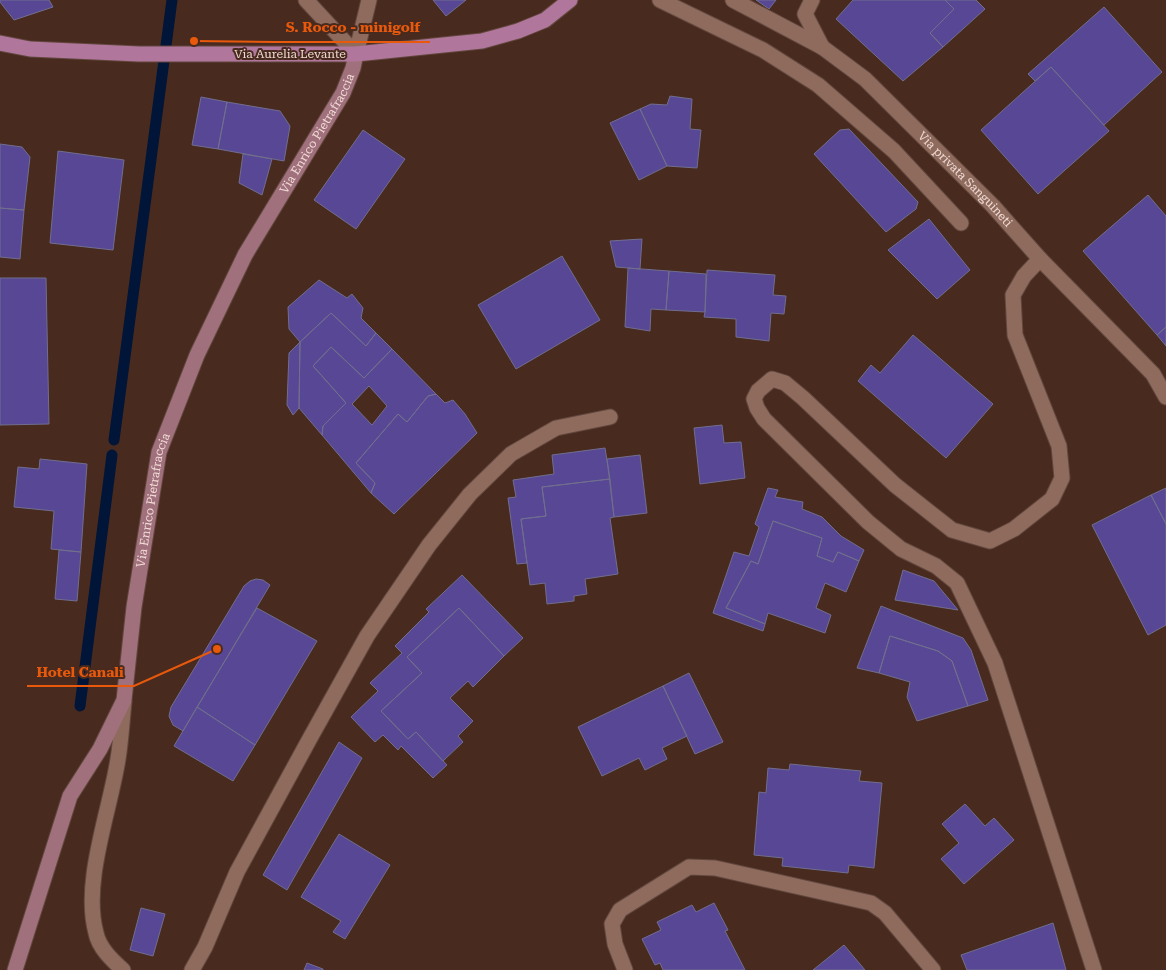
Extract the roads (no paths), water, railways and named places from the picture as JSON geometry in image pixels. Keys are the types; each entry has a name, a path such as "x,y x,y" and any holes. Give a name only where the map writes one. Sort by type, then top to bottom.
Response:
{"main road":[{"name":"Via Aurelia Levante","path":"0,43 30,49 139,54 356,54 482,41 518,31 545,20 570,0"}],"street":[{"path":"306,0 356,54"},
{"path":"356,54 370,0"},
{"path":"660,0 763,50 818,85 894,151 961,223"},
{"name":"Via privata Sanguineti","path":"733,0 822,47 866,79 993,206 1040,259 1153,374 1166,397"},
{"path":"812,0 805,14 822,47"},
{"name":"Via Enrico Pietrafraccia","path":"15,970 70,796 100,749 124,700 134,607 158,452 197,355 245,255 343,93 356,54"},
{"path":"1040,259 1024,276 1013,295 1015,335 1059,446 1062,478 1052,499 1014,529 990,541 952,530 894,485 804,398 785,383 772,379 758,391 754,399 764,419 868,522 901,549 936,566 957,583 995,663 1094,970"},
{"path":"192,970 205,947 237,872 309,740 367,636 429,545 470,494 511,454 556,428 610,417"},
{"path":"123,970 110,958 96,935 91,906 98,852 118,759 124,700"},
{"path":"625,970 615,944 612,924 620,910 689,867 715,868 871,903 885,913 933,970"}],"waterway":[{"path":"114,440 172,0"},
{"path":"80,706 112,455"}],"place":[{"name":"S. Rocco - minigolf","path":"194,41"},
{"name":"Hotel Canali","path":"217,649"}]}
